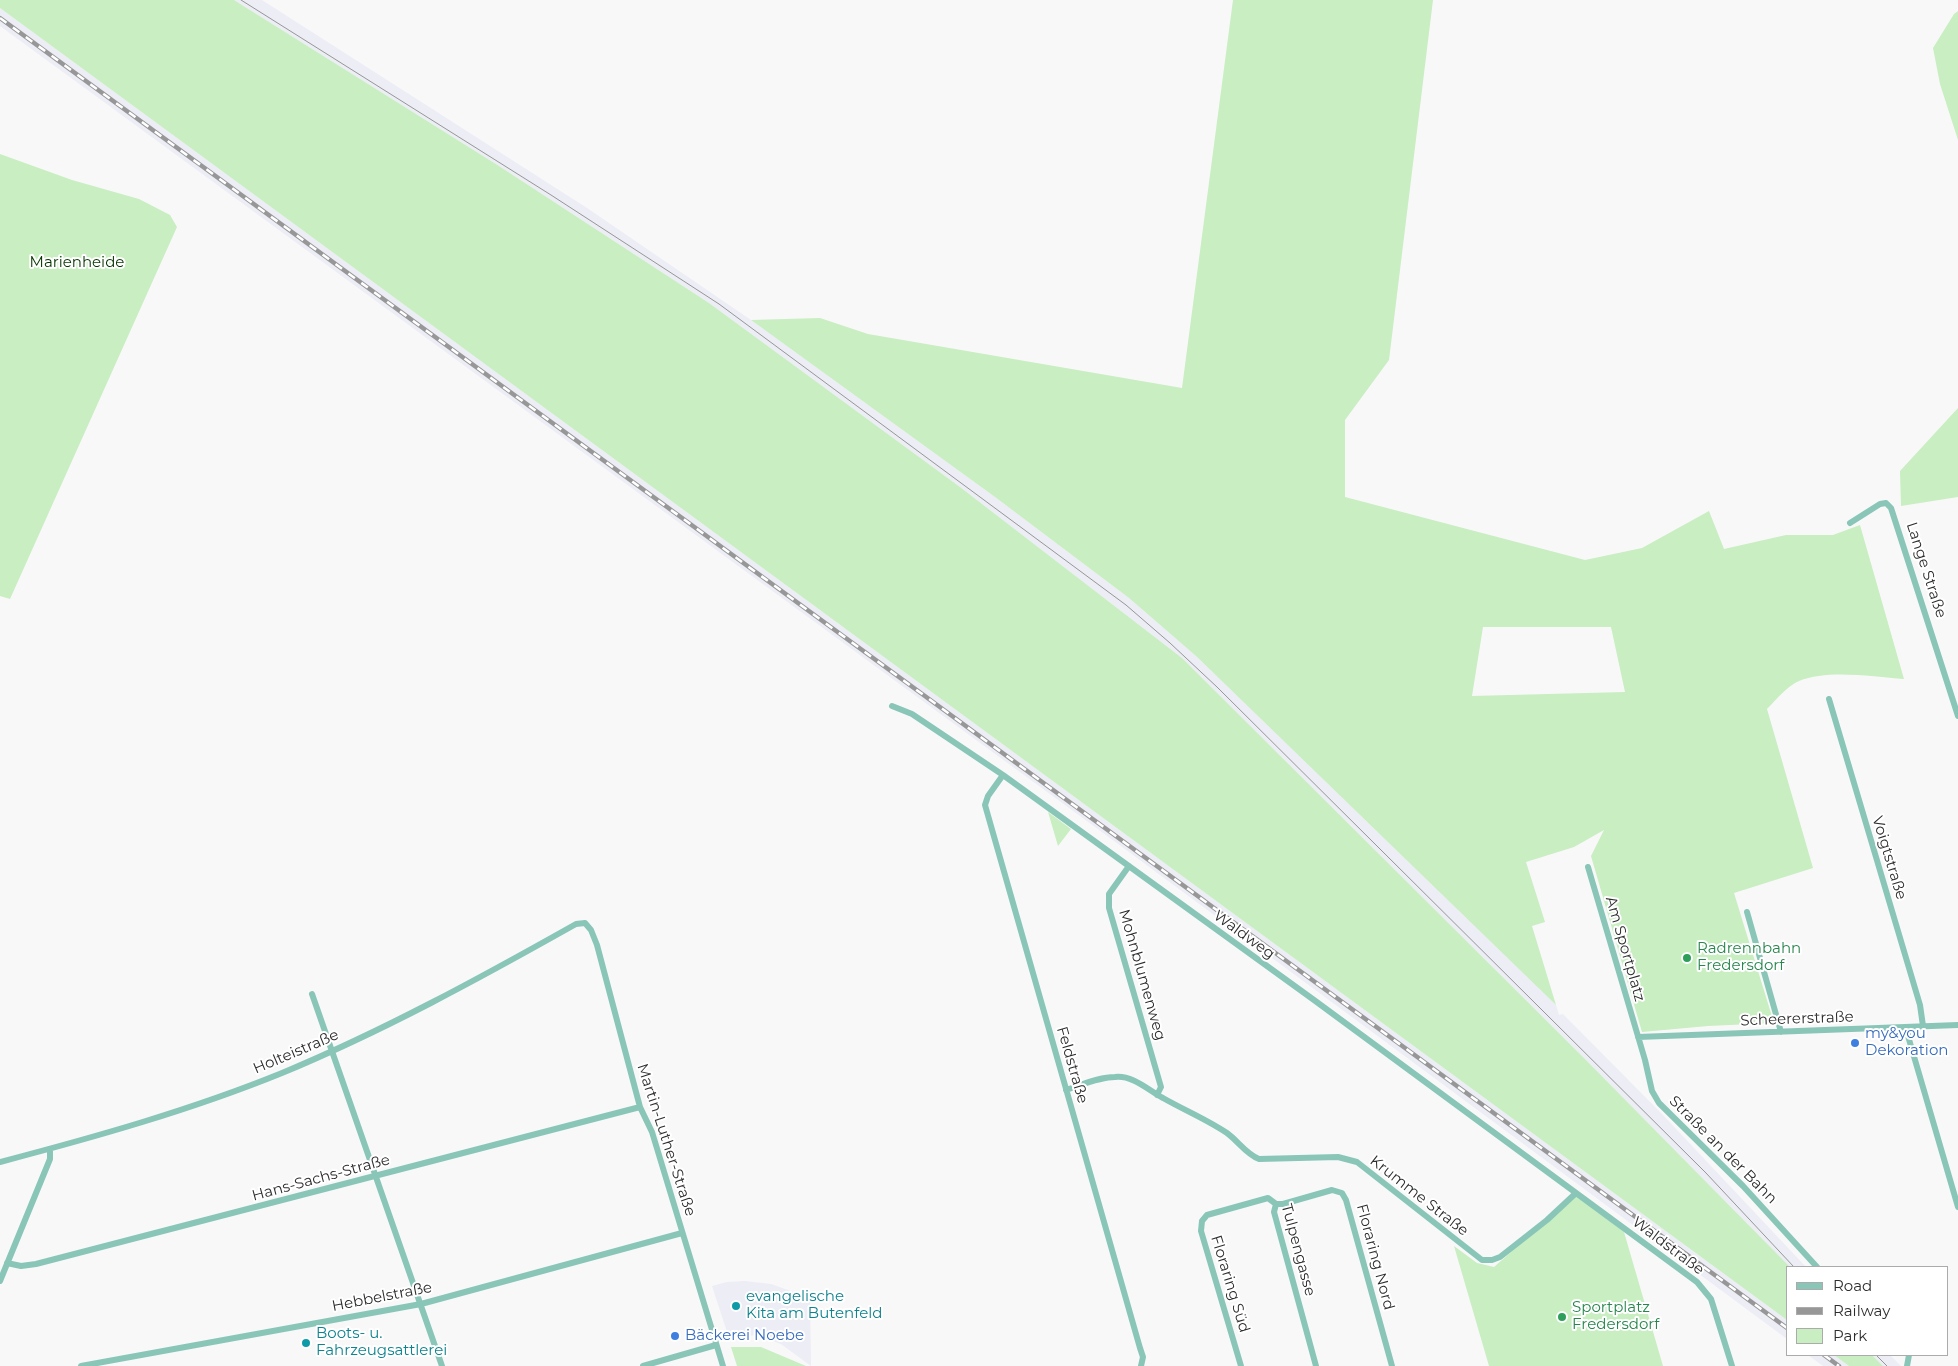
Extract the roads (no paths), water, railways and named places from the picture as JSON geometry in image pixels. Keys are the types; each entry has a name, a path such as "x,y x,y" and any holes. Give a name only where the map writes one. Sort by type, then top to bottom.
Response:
{"street":[{"name":"Lange Straße","path":"1850,524 1880,504 1886,503 1891,508 1904,542 1958,716"},
{"name":"Voigtstraße","path":"1829,699 1920,1005 1922,1026"},
{"name":"Waldweg","path":"892,706 912,714 1003,775 1576,1193"},
{"name":"Feldstraße","path":"1003,775 988,796 985,805 1143,1357 1141,1366"},
{"name":"Mohnblumenweg","path":"1128,866 1109,894 1109,908 1162,1087 1157,1095"},
{"name":"Am Sportplatz","path":"1588,867 1638,1037"},
{"path":"1747,912 1781,1032"},
{"name":"Holteistraße","path":"0,1162 197,1105 280,1074 331,1052 480,977 576,924 585,923"},
{"name":"Martin-Luther-Straße","path":"585,923 591,930 597,945 640,1107 652,1132 723,1366"},
{"path":"312,994 442,1366"},
{"name":"Scheererstraße","path":"1638,1037 1958,1025"},
{"path":"1907,1027 1958,1207"},
{"name":"Straße an der Bahn","path":"1638,1037 1652,1091 1658,1103 1742,1186 1816,1266"},
{"name":"Krumme Straße","path":"1066,1090 1115,1076 1134,1080 1157,1095 1208,1120 1259,1159 1338,1157 1356,1162 1482,1260 1492,1260 1500,1257 1547,1220 1576,1193"},
{"name":"Hans-Sachs-Straße","path":"8,1263 21,1266 36,1264 640,1107"},
{"path":"0,1281 50,1159 50,1149"},
{"name":"Floraring Nord","path":"1276,1204 1283,1204 1332,1190 1342,1193 1346,1200 1392,1366"},
{"name":"Waldstraße","path":"1576,1193 1697,1282 1705,1290 1711,1299 1732,1366"},
{"name":"Tulpengasse","path":"1268,1198 1276,1204 1274,1212 1316,1366"},
{"name":"Floraring Süd","path":"1241,1366 1201,1230 1202,1221 1207,1214 1268,1198"},
{"name":"Hebbelstraße","path":"81,1366 421,1304 682,1233"},
{"path":"643,1366 716,1345"}],"tram line":[{"path":"241,0 551,195 719,304 1126,605 1217,687 1706,1173 1793,1266"},
{"path":"1877,1356 1887,1366"}],"railway":[{"path":"0,18 1786,1327"},
{"path":"1825,1356 1839,1366"}],"place":[{"name":"Radrennbahn Fredersdorf","path":"1687,958"},
{"name":"my&you Dekoration","path":"1855,1043"},
{"name":"evangelische Kita am Butenfeld","path":"736,1306"},
{"name":"Sportplatz Fredersdorf","path":"1562,1317"},
{"name":"Bäckerei Noebe","path":"675,1336"},
{"name":"Boots- u. Fahrzeugsattlerei","path":"306,1343"}],"park label":[{"name":"Marienheide","path":"77,263"}]}
